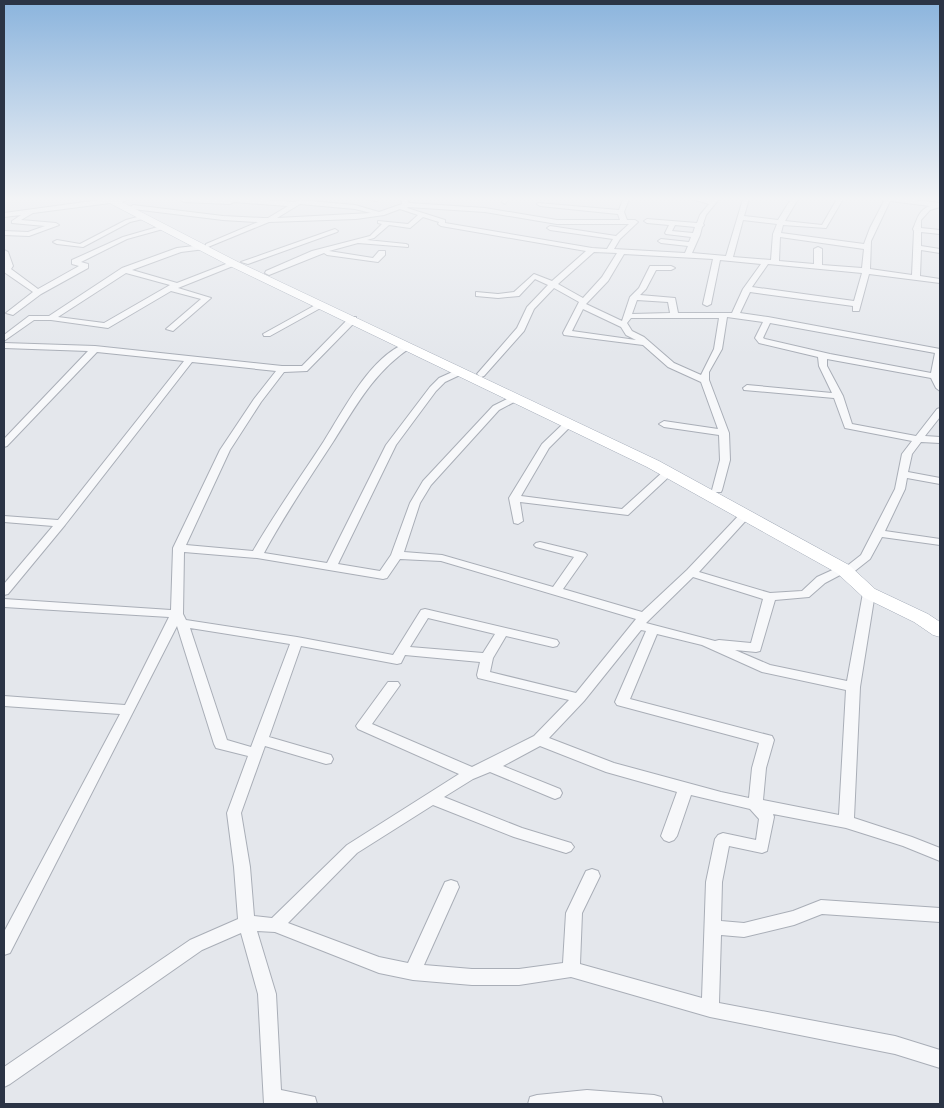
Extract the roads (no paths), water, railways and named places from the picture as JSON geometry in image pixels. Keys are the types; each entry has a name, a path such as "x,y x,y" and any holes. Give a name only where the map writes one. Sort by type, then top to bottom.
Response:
{"main road":[{"path":"215,251 481,374 758,510 826,550 869,593 921,618 940,631"},
{"path":"240,263 269,273 322,305 669,472 845,570 940,626"}],"street":[{"path":"7,312 85,266 75,262 99,251"},
{"path":"51,318 125,270 178,251"},
{"path":"7,312 32,318 51,318 105,326 174,286 276,251"},
{"path":"269,273 325,251"},
{"path":"481,374 522,329 530,309 553,284 591,251"},
{"path":"598,251 688,255 866,271 940,281"},
{"path":"688,255 689,251"},
{"path":"729,260 732,251"},
{"path":"776,251 776,263"},
{"path":"818,251 818,267"},
{"path":"747,289 857,306 866,271 867,251"},
{"path":"916,278 917,251"},
{"path":"320,252 375,260 382,253"},
{"path":"621,252 594,294 582,303 566,333 645,343"},
{"path":"4,253 6,267 38,292"},
{"path":"708,304 717,258"},
{"path":"735,315 747,289 765,263"},
{"path":"624,325 634,298 642,289 653,268 671,268"},
{"path":"125,270 206,298 170,329"},
{"path":"479,294 498,296 516,294 534,276 553,284 582,303 624,325 629,333 645,343 671,365 705,380"},
{"path":"634,298 672,300 674,314"},
{"path":"267,334 322,305"},
{"path":"628,316 674,314 735,315 864,336 940,351 935,376 940,388"},
{"path":"717,490 725,460 724,433 705,380 705,372 718,349 723,315"},
{"path":"4,339 32,318"},
{"path":"4,344 95,349 282,369 304,369 353,320"},
{"path":"768,320 759,340 822,355 935,376"},
{"path":"257,556 280,512 329,439 356,394 391,355 407,346"},
{"path":"4,444 95,349"},
{"path":"822,355 823,366 838,396 848,426 940,440"},
{"path":"4,591 61,523 191,358"},
{"path":"282,369 257,401 225,450 179,548 179,618 221,744 258,746 326,759"},
{"path":"331,566 391,445 433,389 442,380 458,372"},
{"path":"747,388 838,396"},
{"path":"179,548 257,556 383,575 396,555 415,503 427,483 496,408 516,398"},
{"path":"691,572 770,596 805,594 821,580 845,570 866,557 900,489 907,454 940,411"},
{"path":"518,521 514,498 545,446 569,423"},
{"path":"664,424 724,433"},
{"path":"514,498 624,513 669,472"},
{"path":"903,474 940,481"},
{"path":"275,926 352,849 470,774 474,774 539,740 746,514"},
{"path":"4,518 61,523"},
{"path":"877,533 940,542"},
{"path":"540,545 581,555 556,591"},
{"path":"396,555 442,558 476,570 556,591 645,624 706,642 767,669 853,687"},
{"path":"846,822 853,687 869,593"},
{"path":"706,642 756,648 770,596"},
{"path":"4,603 179,618 397,660 401,650 426,613 553,643"},
{"path":"4,948 179,618"},
{"path":"645,624 622,702 767,740 759,768 754,805"},
{"path":"503,630 487,658 483,675 578,698"},
{"path":"297,641 234,813 242,867 246,923 267,994 273,1101 308,1104"},
{"path":"401,650 487,658"},
{"path":"393,685 363,726 474,774"},
{"path":"4,701 129,710"},
{"path":"539,740 611,768 754,805 846,822 907,841 940,854"},
{"path":"490,766 555,793"},
{"path":"669,836 686,788"},
{"path":"433,799 519,833 566,847"},
{"path":"710,1009 714,882 723,840 762,847 767,817 754,805"},
{"path":"571,969 574,913 592,876"},
{"path":"413,972 451,887"},
{"path":"714,927 744,930 794,918 821,907 940,916"},
{"path":"4,1078 196,945 246,923 275,926 380,965 413,972 472,977 510,977 571,969 710,1009 894,1045 940,1059"},
{"path":"537,1104 588,1099 654,1104"}]}
